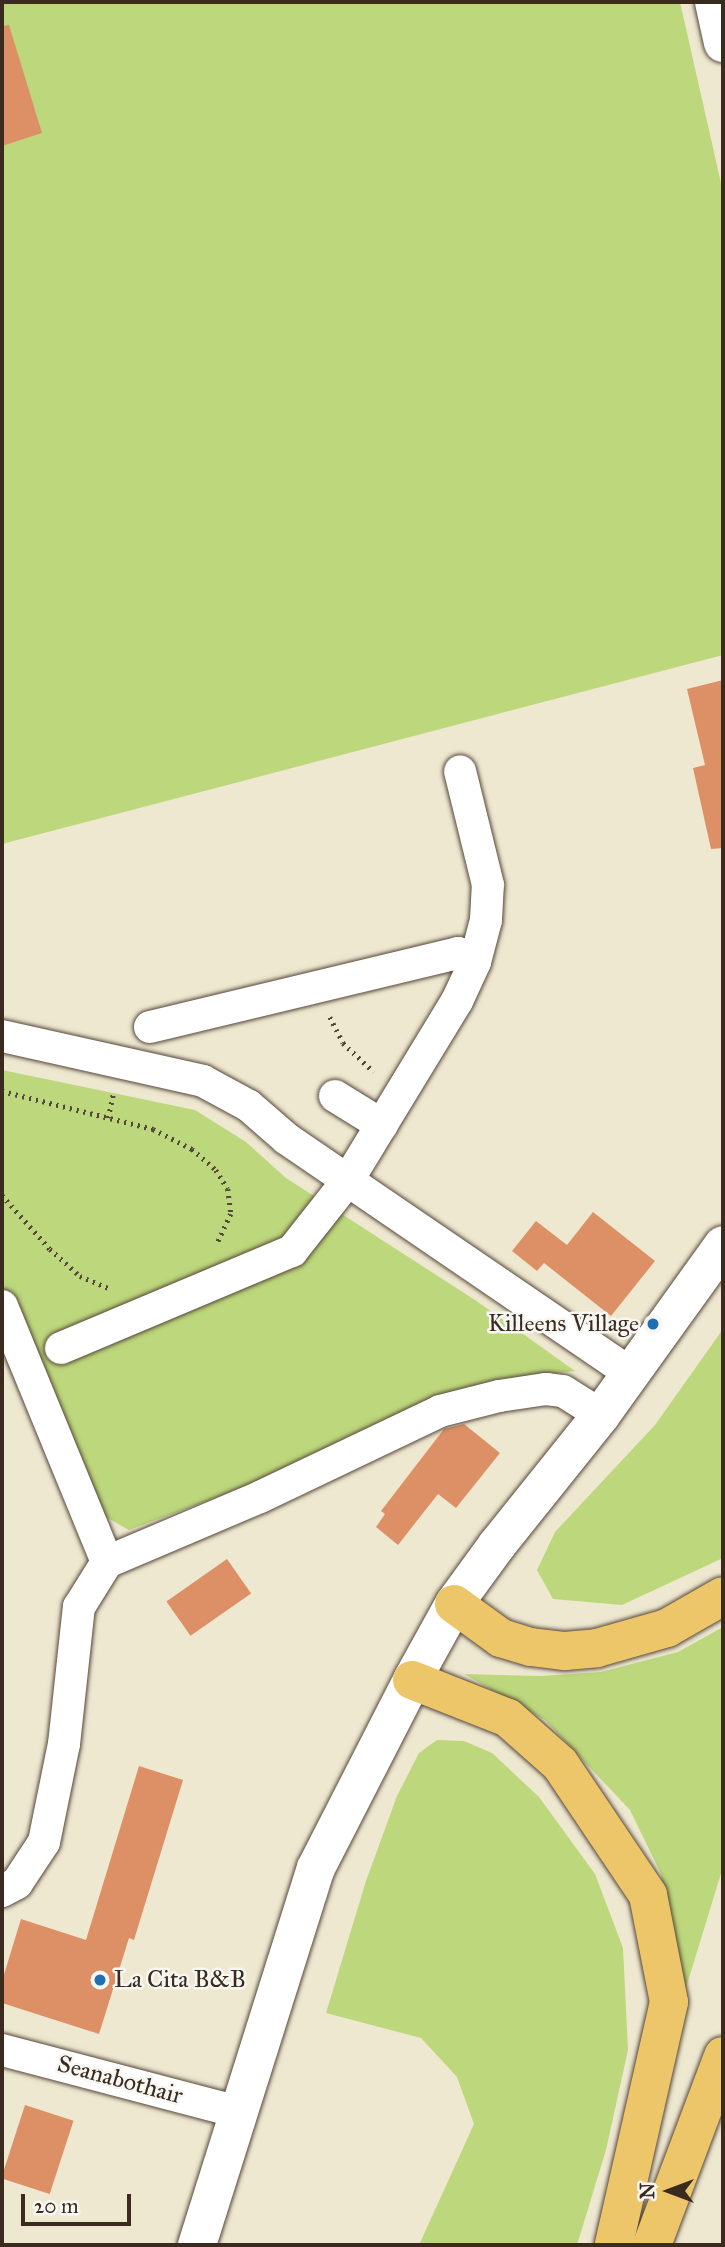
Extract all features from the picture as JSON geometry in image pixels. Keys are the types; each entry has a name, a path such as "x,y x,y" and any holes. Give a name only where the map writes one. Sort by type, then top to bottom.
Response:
{"highway":[{"path":"454,1604 501,1638 531,1647 565,1651 597,1648 667,1628 723,1596"},
{"path":"412,1680 509,1718 560,1764 648,1895 669,2002 614,2245"},
{"path":"652,2245 723,2056"}],"street":[{"path":"714,2 723,43"},
{"path":"61,1348 292,1251 348,1180 457,1001 475,962 486,920 488,885 460,771"},
{"path":"150,1027 458,953 475,962"},
{"path":"2,1036 203,1081 249,1106 287,1139 632,1374"},
{"path":"335,1096 382,1125"},
{"path":"197,2245 317,1868 412,1680 454,1604 497,1545 632,1374 723,1245"},
{"path":"2,1306 107,1562"},
{"path":"2,1891 17,1883 44,1842 64,1744 79,1607 107,1562 260,1497 440,1411 499,1396 546,1389 563,1391 601,1415"},
{"name":"Seanabothair","path":"2,2050 238,2112"}],"path":[{"path":"322,985 330,1016 343,1043 365,1067 403,1090"},
{"path":"2,1091 153,1129 192,1149 216,1170 228,1189 231,1214 222,1239 212,1247"},
{"path":"2,1195 50,1249 80,1276 104,1288 114,1289"}],"green space":[{"path":"2,2 680,2 723,192 723,655 2,844"},
{"path":"2,1070 195,1110 246,1142 286,1178 478,1302 575,1371 545,1375 129,1530 104,1516 2,1287"},
{"path":"723,1329 723,1558 622,1605 553,1599 537,1570 555,1532 655,1425"},
{"path":"723,1627 723,1867 681,2004 661,1874 630,1810 545,1720 464,1674 542,1676 601,1672 678,1652"},
{"path":"437,1740 464,1741 492,1753 539,1797 595,1874 623,1948 628,2050 606,2150 577,2245 419,2245 474,2124 457,2077 421,2038 326,2013 366,1881 397,1796 419,1753"}],"building":[{"path":"9,25 42,133 2,146 2,26"},
{"path":"723,680 723,848 711,849 693,768 705,765 687,689"},
{"path":"593,1212 655,1261 611,1316 544,1263 537,1271 512,1251 536,1221 567,1245"},
{"path":"464,1424 500,1453 456,1508 438,1494 398,1545 376,1527 385,1514 381,1511 444,1429"},
{"path":"227,1559 251,1593 190,1636 166,1601"},
{"path":"139,1766 183,1780 134,1940 129,1938 99,2034 2,2003 2,1981 21,1919 86,1940"},
{"path":"25,2105 74,2121 50,2194 2,2178"}],"place":[{"name":"Killeens Village","path":"653,1324"},
{"name":"La Cita B&B","path":"100,1980"}]}
